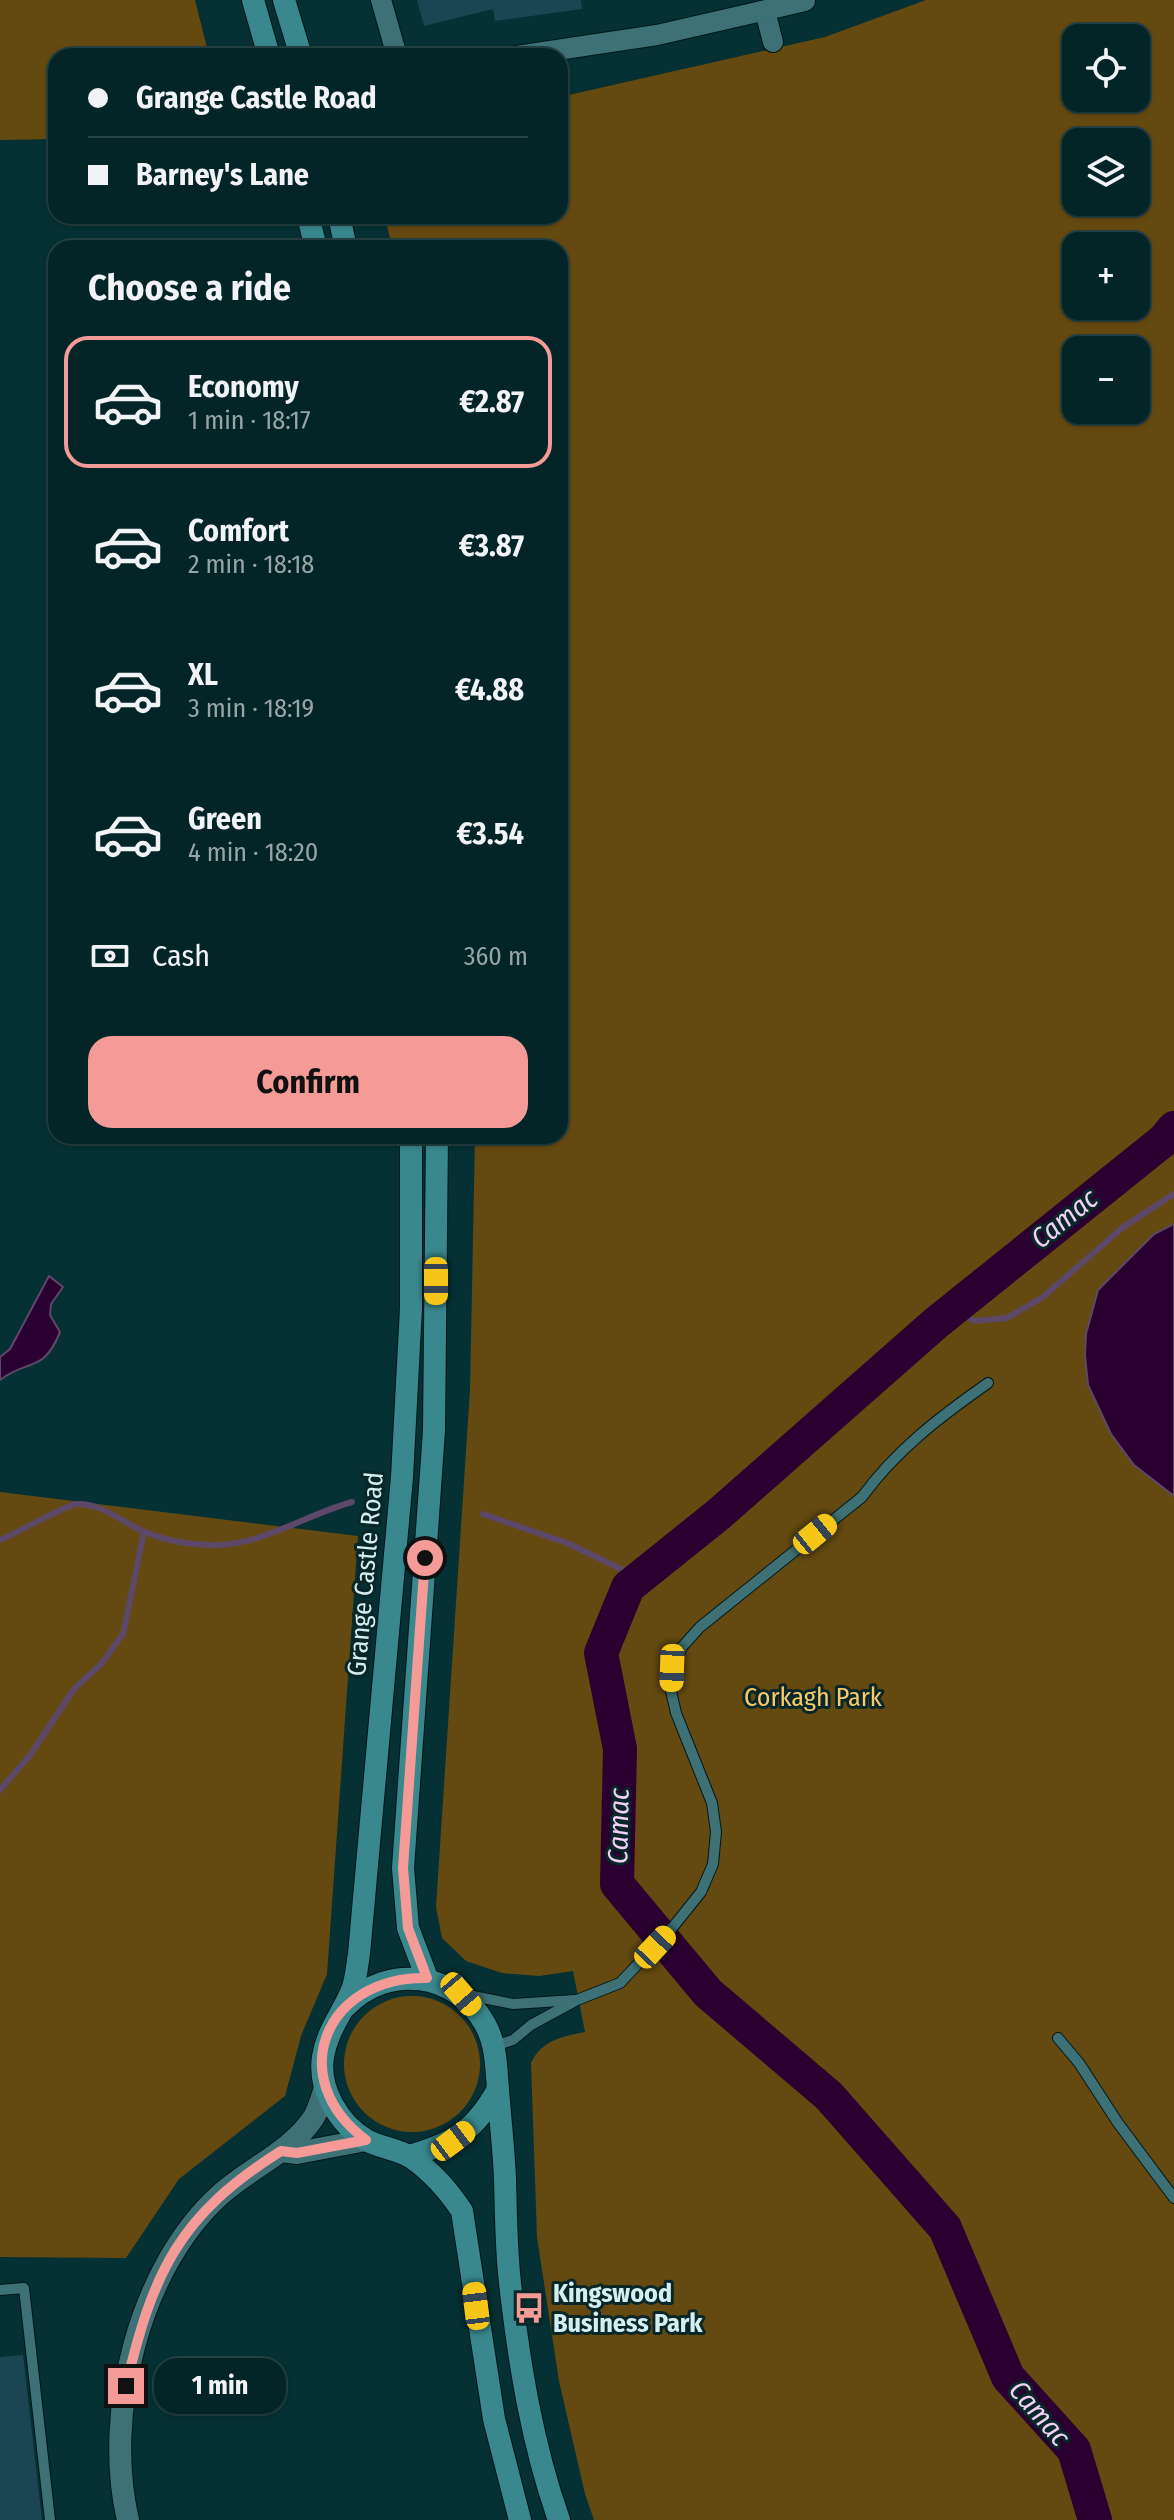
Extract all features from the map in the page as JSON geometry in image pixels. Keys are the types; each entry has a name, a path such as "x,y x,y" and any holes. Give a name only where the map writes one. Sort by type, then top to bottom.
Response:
{"main road":[{"path":"253,0 267,48"},
{"path":"284,0 299,48"},
{"name":"Grange Castle Road","path":"411,1144 411,1308 402,1477 359,1954 352,1989 327,2036 322,2062 325,2088 337,2113 350,2128 366,2140 409,2156 447,2188 462,2211 494,2419 520,2520"},
{"path":"437,1144 434,1431 403,1868 408,1928 427,1978 461,1994 486,2025 497,2065 510,2282 530,2414 549,2493 559,2520"},
{"name":"Grange Castle Road","path":"340,2012 357,1994 379,1984 403,1978 427,1978"},
{"path":"409,2156 453,2141 473,2126 498,2089"}],"street":[{"path":"381,0 395,48"},
{"path":"568,48 657,35 805,1"},
{"path":"765,11 773,42"},
{"path":"128,2520 121,2431 126,2386 145,2309 157,2279 179,2243 220,2195 281,2151 313,2117 325,2088"},
{"path":"281,2151 297,2153 366,2140"}],"lane":[{"path":"492,2046 513,2040 531,2025 577,2000 620,1983 701,1892 713,1864 716,1832 712,1803 676,1713 671,1691 672,1668 682,1647 700,1627 862,1497 881,1471 938,1418 988,1383"},
{"path":"461,1994 513,2004 577,2000"},
{"path":"1058,2038 1174,2198"},
{"path":"0,2290 24,2288 50,2520"}],"green space":[{"path":"0,0 195,0 207,48 48,48 48,139 0,140"},
{"name":"Corkagh Park","path":"926,0 1174,0 1174,2520 594,2520 585,2494 559,2381 537,2237 531,2063 547,2044 585,2032 573,1971 539,1976 502,1973 466,1961 442,1938 436,1907 470,1390 475,1144 568,1144 568,240 390,240 387,224 568,224 568,95 825,37"},
{"path":"0,1492 358,1536 327,1974 301,2036 285,2096 179,2179 126,2258 0,2257"},
{"path":"412,1996 438,2001 460,2016 475,2038 480,2064 475,2090 460,2112 438,2127 412,2132 386,2127 364,2112 349,2090 344,2064 349,2038 364,2016 386,2001"}],"shaded area":[{"path":"1174,1224 1174,1496 1134,1465 1111,1434 1088,1385 1085,1355 1086,1334 1098,1290 1154,1234"},
{"path":"49,1276 63,1287 51,1304 50,1315 60,1332 54,1345 41,1360 0,1380 0,1357 10,1349"}],"building":[{"path":"417,0 581,0 582,9 495,21 493,9 424,26"},
{"path":"23,2355 42,2520 0,2520 0,2357"}],"waterway":[{"name":"Camac","path":"1095,2520 1074,2450 1008,2377 945,2228 829,2096 708,1993 617,1884 620,1749 601,1653 628,1587 719,1514 936,1323 1164,1140 1174,1128"},
{"name":"Camac","path":"954,1308 974,1321 1007,1318 1043,1297 1122,1228 1174,1194"},
{"path":"0,1540 78,1504 96,1507 145,1532 172,1540 209,1545 235,1543 252,1540 352,1502"},
{"path":"483,1514 567,1543 640,1578"},
{"path":"0,1790 31,1754 74,1689 102,1663 123,1634 144,1532"}],"place":[{"name":"Kingswood Business Park","path":"529,2308"}],"route":[{"path":"126,2386 145,2309 157,2279 193,2224 220,2195 281,2151 297,2153 366,2140 337,2113 325,2088 322,2062 327,2036 340,2012 357,1994 379,1984 403,1978 427,1978 408,1928 403,1868 425,1558"}]}
